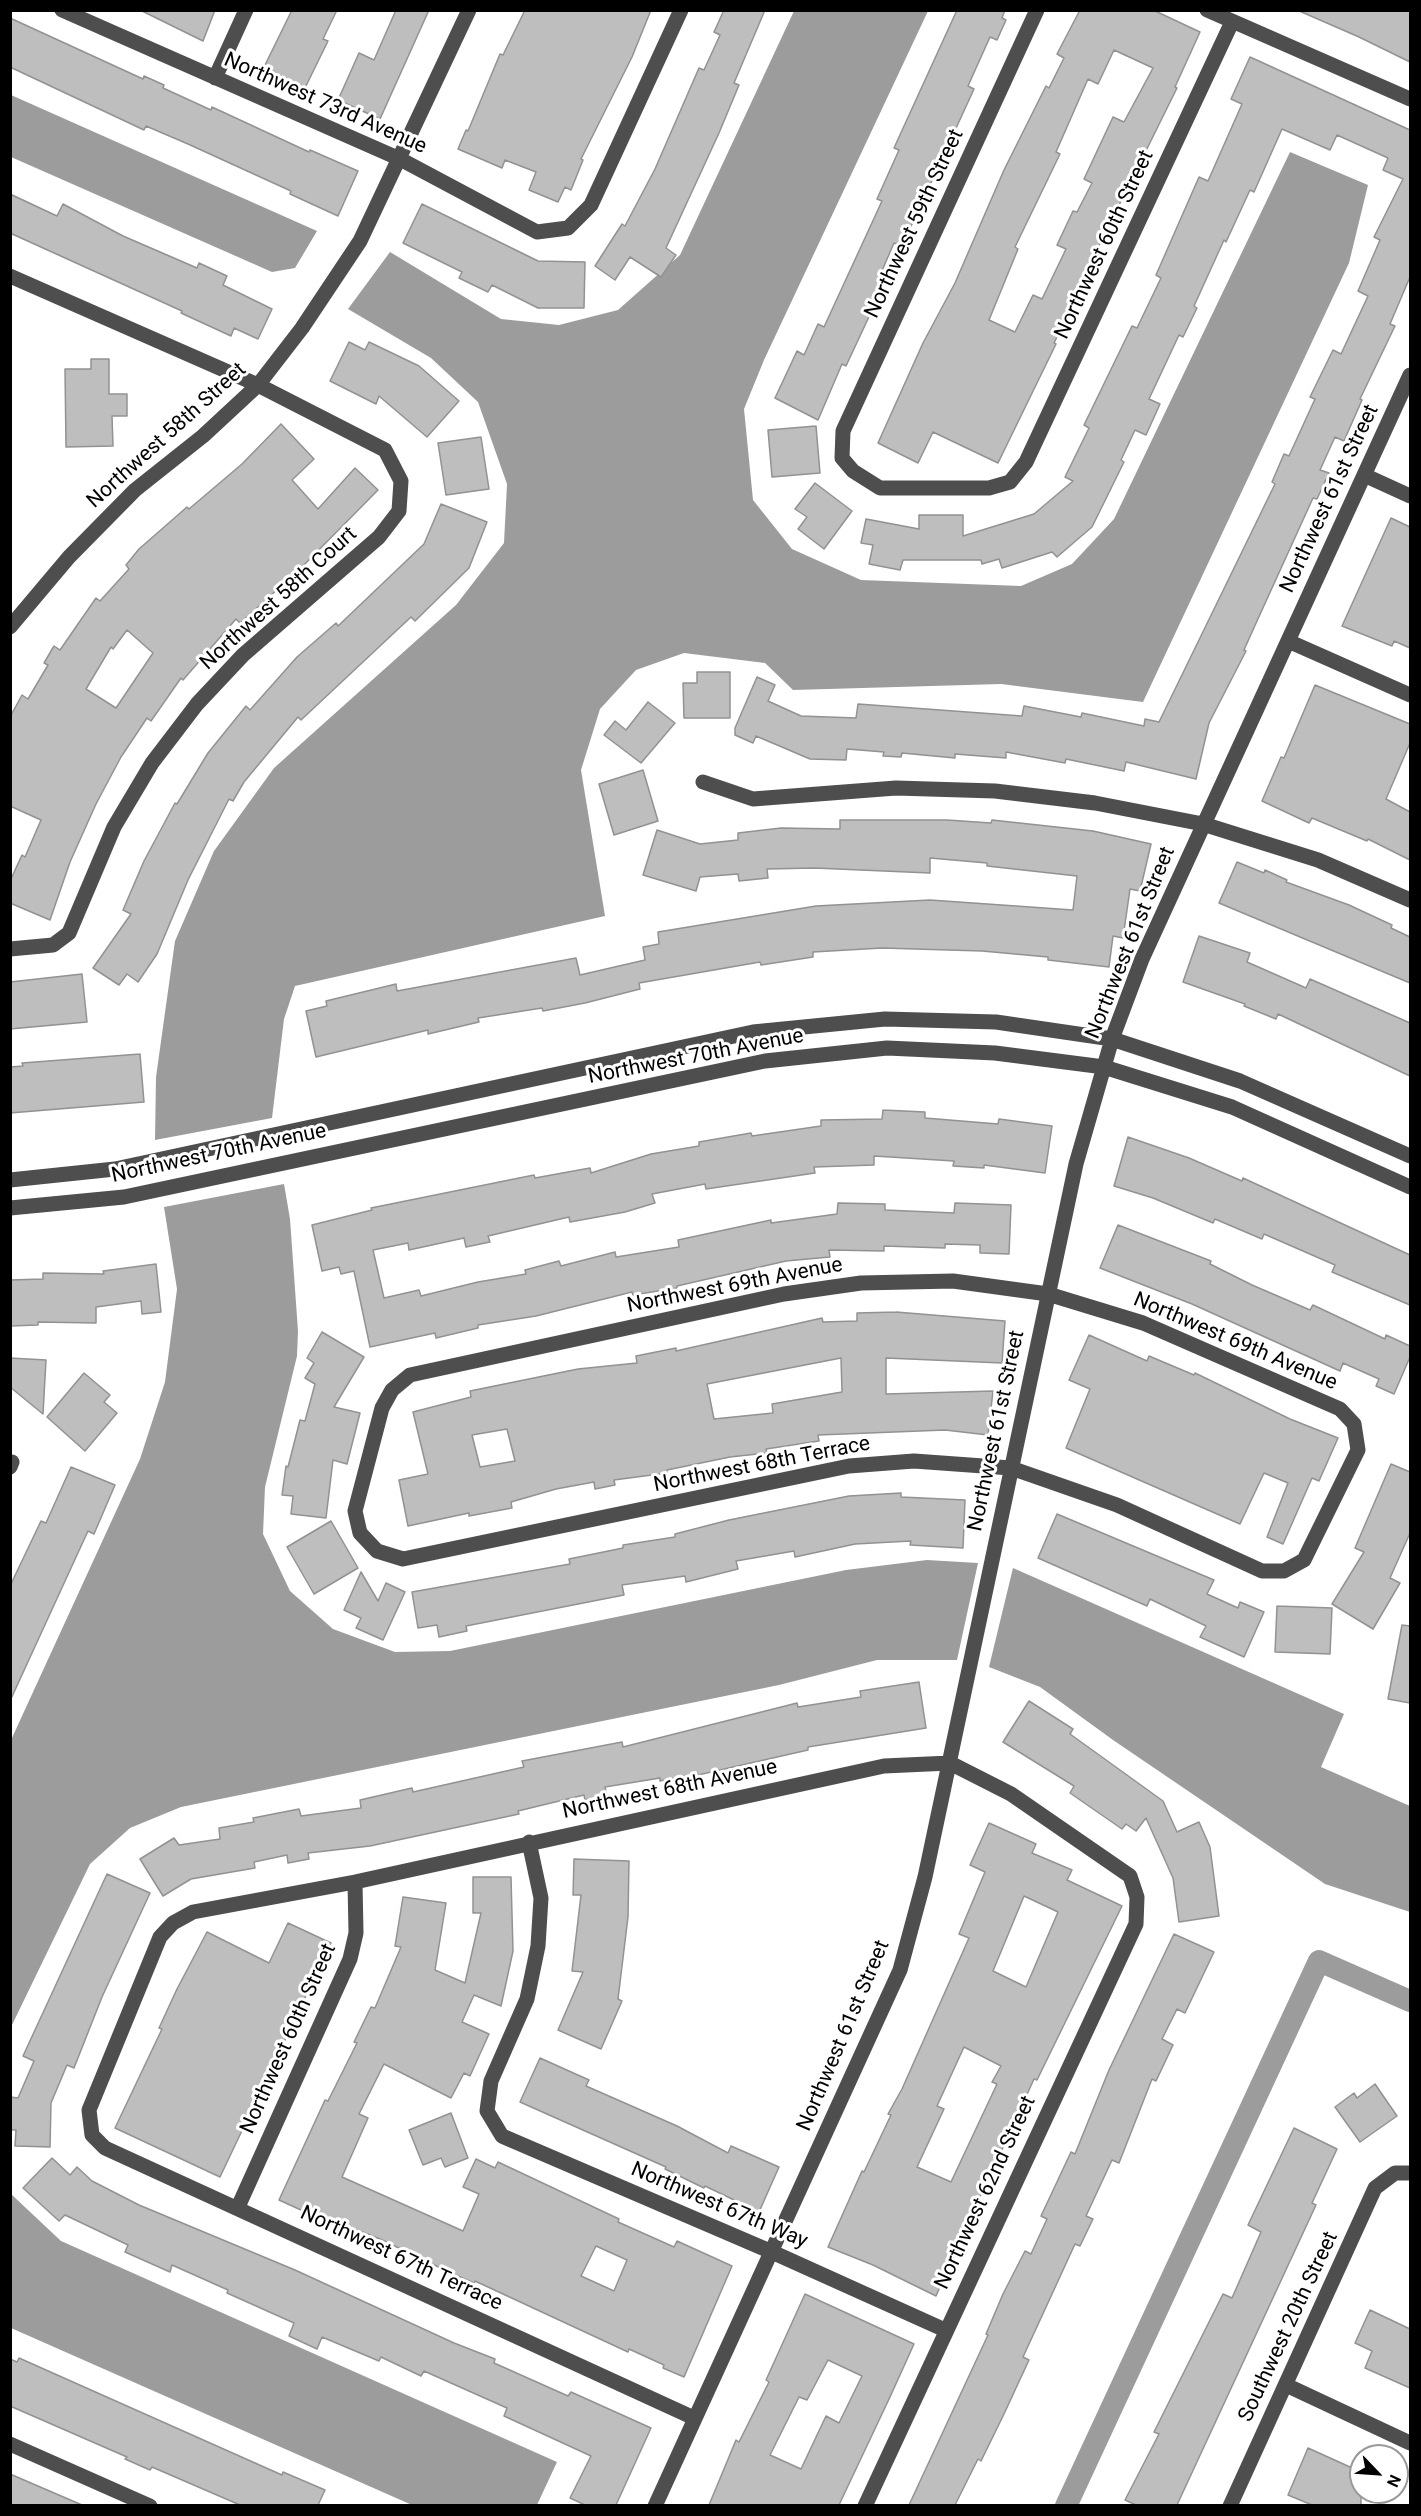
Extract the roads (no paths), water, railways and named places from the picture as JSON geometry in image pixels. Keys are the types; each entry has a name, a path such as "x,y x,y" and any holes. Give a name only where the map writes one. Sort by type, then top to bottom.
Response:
{"street":[{"name":"Northwest 73rd Avenue","path":"62,10 400,159 537,232 568,228 591,204 681,10"},
{"path":"215,78 246,10"},
{"name":"Northwest 58th Street","path":"10,627 69,557 135,490 203,436 258,385 302,328 360,241 469,10"},
{"name":"Northwest 59th Street","path":"1010,482 989,488 880,488 853,471 842,458 843,431 1037,10"},
{"path":"1207,10 1410,99"},
{"name":"Northwest 60th Street","path":"1010,482 1026,462 1232,22"},
{"path":"10,276 258,385"},
{"name":"Northwest 61st Street","path":"655,2505 900,1970 918,1910 950,1763 977,1622 1076,1164 1112,1039 1142,959 1410,375"},
{"name":"Northwest 58th Court","path":"10,949 53,945 69,933 114,827 152,763 196,704 243,655 379,537 399,511 401,482 385,450 258,385"},
{"path":"1364,475 1410,496"},
{"path":"1288,641 1410,695"},
{"path":"703,782 753,799 896,788 995,791 1095,802 1203,824 1318,860 1410,900"},
{"name":"Northwest 70th Avenue","path":"10,1179 115,1169 753,1032 885,1019 996,1022 1112,1039 1240,1081 1410,1156"},
{"name":"Northwest 70th Avenue","path":"10,1208 124,1197 765,1061 887,1048 995,1053 1104,1067 1232,1107 1410,1187"},
{"name":"Northwest 69th Avenue","path":"377,1551 360,1533 355,1511 382,1408 392,1390 411,1375 784,1293 861,1283 953,1281 1048,1294 1143,1323 1340,1408 1354,1425 1358,1450 1304,1560 1284,1571"},
{"name":"Northwest 68th Terrace","path":"377,1551 403,1558 849,1466 914,1461 1011,1468 1116,1505 1262,1571 1284,1571"},
{"name":"Northwest 68th Avenue","path":"92,2135 89,2110 160,1937 172,1923 193,1912 355,1882 529,1842 884,1766 950,1763 1011,1794 1130,1876 1137,1898"},
{"name":"Northwest 67th Way","path":"529,1842 541,1898 538,1946 527,1999 491,2081 487,2111 502,2136 772,2252 945,2330"},
{"name":"Northwest 60th Street","path":"238,2207 350,1959 356,1933 355,1882"},
{"name":"Northwest 62nd Street","path":"865,2505 1136,1924 1137,1898"},
{"name":"Northwest 67th Terrace","path":"92,2135 105,2148 694,2418"},
{"name":"Southwest 20th Street","path":"1230,2505 1376,2188 1403,2173"},
{"path":"1286,2385 1410,2443"},
{"path":"10,2444 150,2505"}],"waterway":[{"path":"1066,2506 1319,1961 1410,2001"}]}
